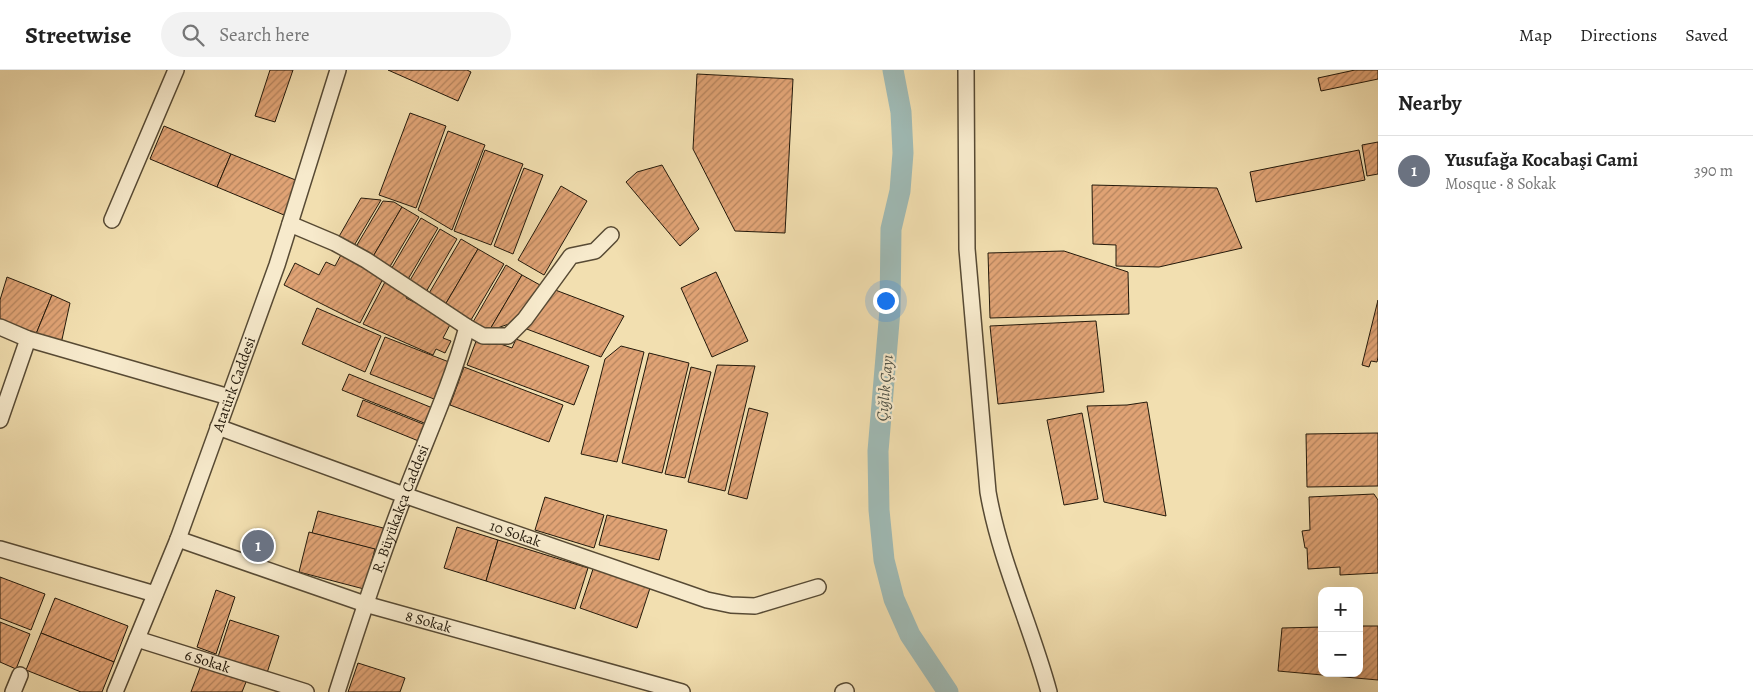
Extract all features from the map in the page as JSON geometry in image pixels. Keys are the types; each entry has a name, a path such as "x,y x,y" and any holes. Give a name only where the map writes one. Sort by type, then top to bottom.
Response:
{"street":[{"path":"112,220 176,70"},
{"name":"Atatürk Caddesi","path":"115,692 178,539 278,265 338,70"},
{"path":"966,70 966,249 988,492 996,529 1049,692"},
{"path":"290,224 335,243 366,260 483,336 508,336 525,319 571,256 595,251 611,235"},
{"path":"0,327 28,339 229,397"},
{"name":"R. Büyükakça Caddesi","path":"337,692 365,604 404,495 456,364 467,327"},
{"path":"0,420 28,339"},
{"name":"10 Sokak","path":"218,427 404,495 707,600 723,604 755,606 818,587"},
{"name":"8 Sokak","path":"178,539 365,604 682,692"},
{"path":"0,549 155,594"},
{"name":"6 Sokak","path":"136,639 306,692"},
{"path":"13,692 20,675"}],"building":[{"path":"270,70 293,70 275,122 255,116"},
{"path":"388,70 467,70 471,72 458,101"},
{"path":"1355,70 1378,70 1378,79 1321,91 1318,78"},
{"path":"697,74 793,79 785,233 735,231 693,149"},
{"path":"410,113 446,126 416,208 379,195"},
{"path":"164,126 231,154 217,187 150,159"},
{"path":"448,131 485,145 452,230 418,210"},
{"path":"1378,142 1378,174 1367,176 1362,145"},
{"path":"485,150 523,164 491,245 454,231"},
{"path":"1359,150 1365,180 1256,202 1250,172"},
{"path":"231,154 298,181 284,215 217,187"},
{"path":"662,165 699,229 680,246 626,182 637,172"},
{"path":"524,168 543,175 513,254 494,246"},
{"path":"1092,185 1217,188 1242,248 1159,267 1116,266 1116,245 1093,244"},
{"path":"561,186 587,201 544,275 518,260"},
{"path":"361,198 381,200 352,249 337,240"},
{"path":"383,201 394,202 402,207 371,260 354,250"},
{"path":"402,207 419,217 388,270 371,260"},
{"path":"421,218 438,228 407,281 390,271"},
{"path":"440,229 457,239 426,292 409,282"},
{"path":"461,239 478,249 445,305 428,295"},
{"path":"478,249 504,264 471,320 445,305"},
{"path":"1064,251 1128,272 1129,314 990,318 988,253"},
{"path":"342,253 385,275 360,323 284,285 295,263 319,275 326,262 335,266"},
{"path":"506,265 522,275 489,331 473,322"},
{"path":"716,272 748,341 712,357 681,288"},
{"path":"522,275 540,285 520,320 489,331"},
{"path":"7,277 52,295 36,334 0,320 0,300"},
{"path":"386,280 409,292 406,298 452,321 443,338 451,341 445,353 436,349 433,355 363,324"},
{"path":"550,288 624,316 601,357 524,328"},
{"path":"52,295 70,303 61,344 36,334"},
{"path":"1378,300 1378,357 1377,362 1371,361 1369,367 1362,365"},
{"path":"317,308 381,336 365,372 302,344"},
{"path":"1096,321 1104,392 998,404 990,326"},
{"path":"478,336 512,348 516,339 589,366 574,405 467,365"},
{"path":"385,337 449,362 434,399 370,374"},
{"path":"621,346 644,352 617,462 581,454 605,359"},
{"path":"649,353 689,363 662,473 622,463"},
{"path":"717,365 755,366 725,491 688,482"},
{"path":"464,367 563,405 549,442 450,405"},
{"path":"691,367 711,372 685,478 665,474"},
{"path":"349,374 435,409 429,425 342,390"},
{"path":"363,400 428,426 421,442 357,416"},
{"path":"1147,402 1166,516 1104,502 1087,406 1127,405"},
{"path":"749,408 768,413 747,499 728,494"},
{"path":"1082,413 1098,499 1064,505 1047,420"},
{"path":"1378,433 1378,486 1307,487 1306,434"},
{"path":"1374,494 1378,500 1378,573 1340,575 1340,567 1308,569 1307,548 1305,548 1302,531 1310,530 1309,497"},
{"path":"545,497 604,515 594,548 535,530"},
{"path":"318,511 387,529 381,551 312,533"},
{"path":"607,515 667,530 659,560 599,545"},
{"path":"457,527 498,540 486,581 444,568"},
{"path":"251,530 274,538 265,562 242,553"},
{"path":"309,532 375,549 364,589 299,572"},
{"path":"498,540 588,568 575,609 486,581"},
{"path":"595,563 652,582 637,628 580,608"},
{"path":"0,577 45,594 31,630 0,618"},
{"path":"216,590 235,597 216,654 197,647"},
{"path":"55,598 128,626 114,662 41,633"},
{"path":"230,620 279,636 266,676 217,660"},
{"path":"0,622 30,634 16,669 0,662"},
{"path":"1363,626 1378,626 1378,680 1345,677 1363,677"},
{"path":"1318,627 1318,675 1278,671 1282,628"},
{"path":"41,633 114,662 102,692 81,692 26,670"},
{"path":"358,663 405,678 400,692 348,692"},
{"path":"201,665 246,682 242,692 191,692"}],"waterway":[{"name":"Çığlık Çayı","path":"893,70 901,112 903,153 900,191 891,229 890,310 878,451 879,510 884,560 894,599 910,635 948,692"}],"place":[{"name":"Yusufağa Kocabaşi Cami","path":"258,546"}]}
